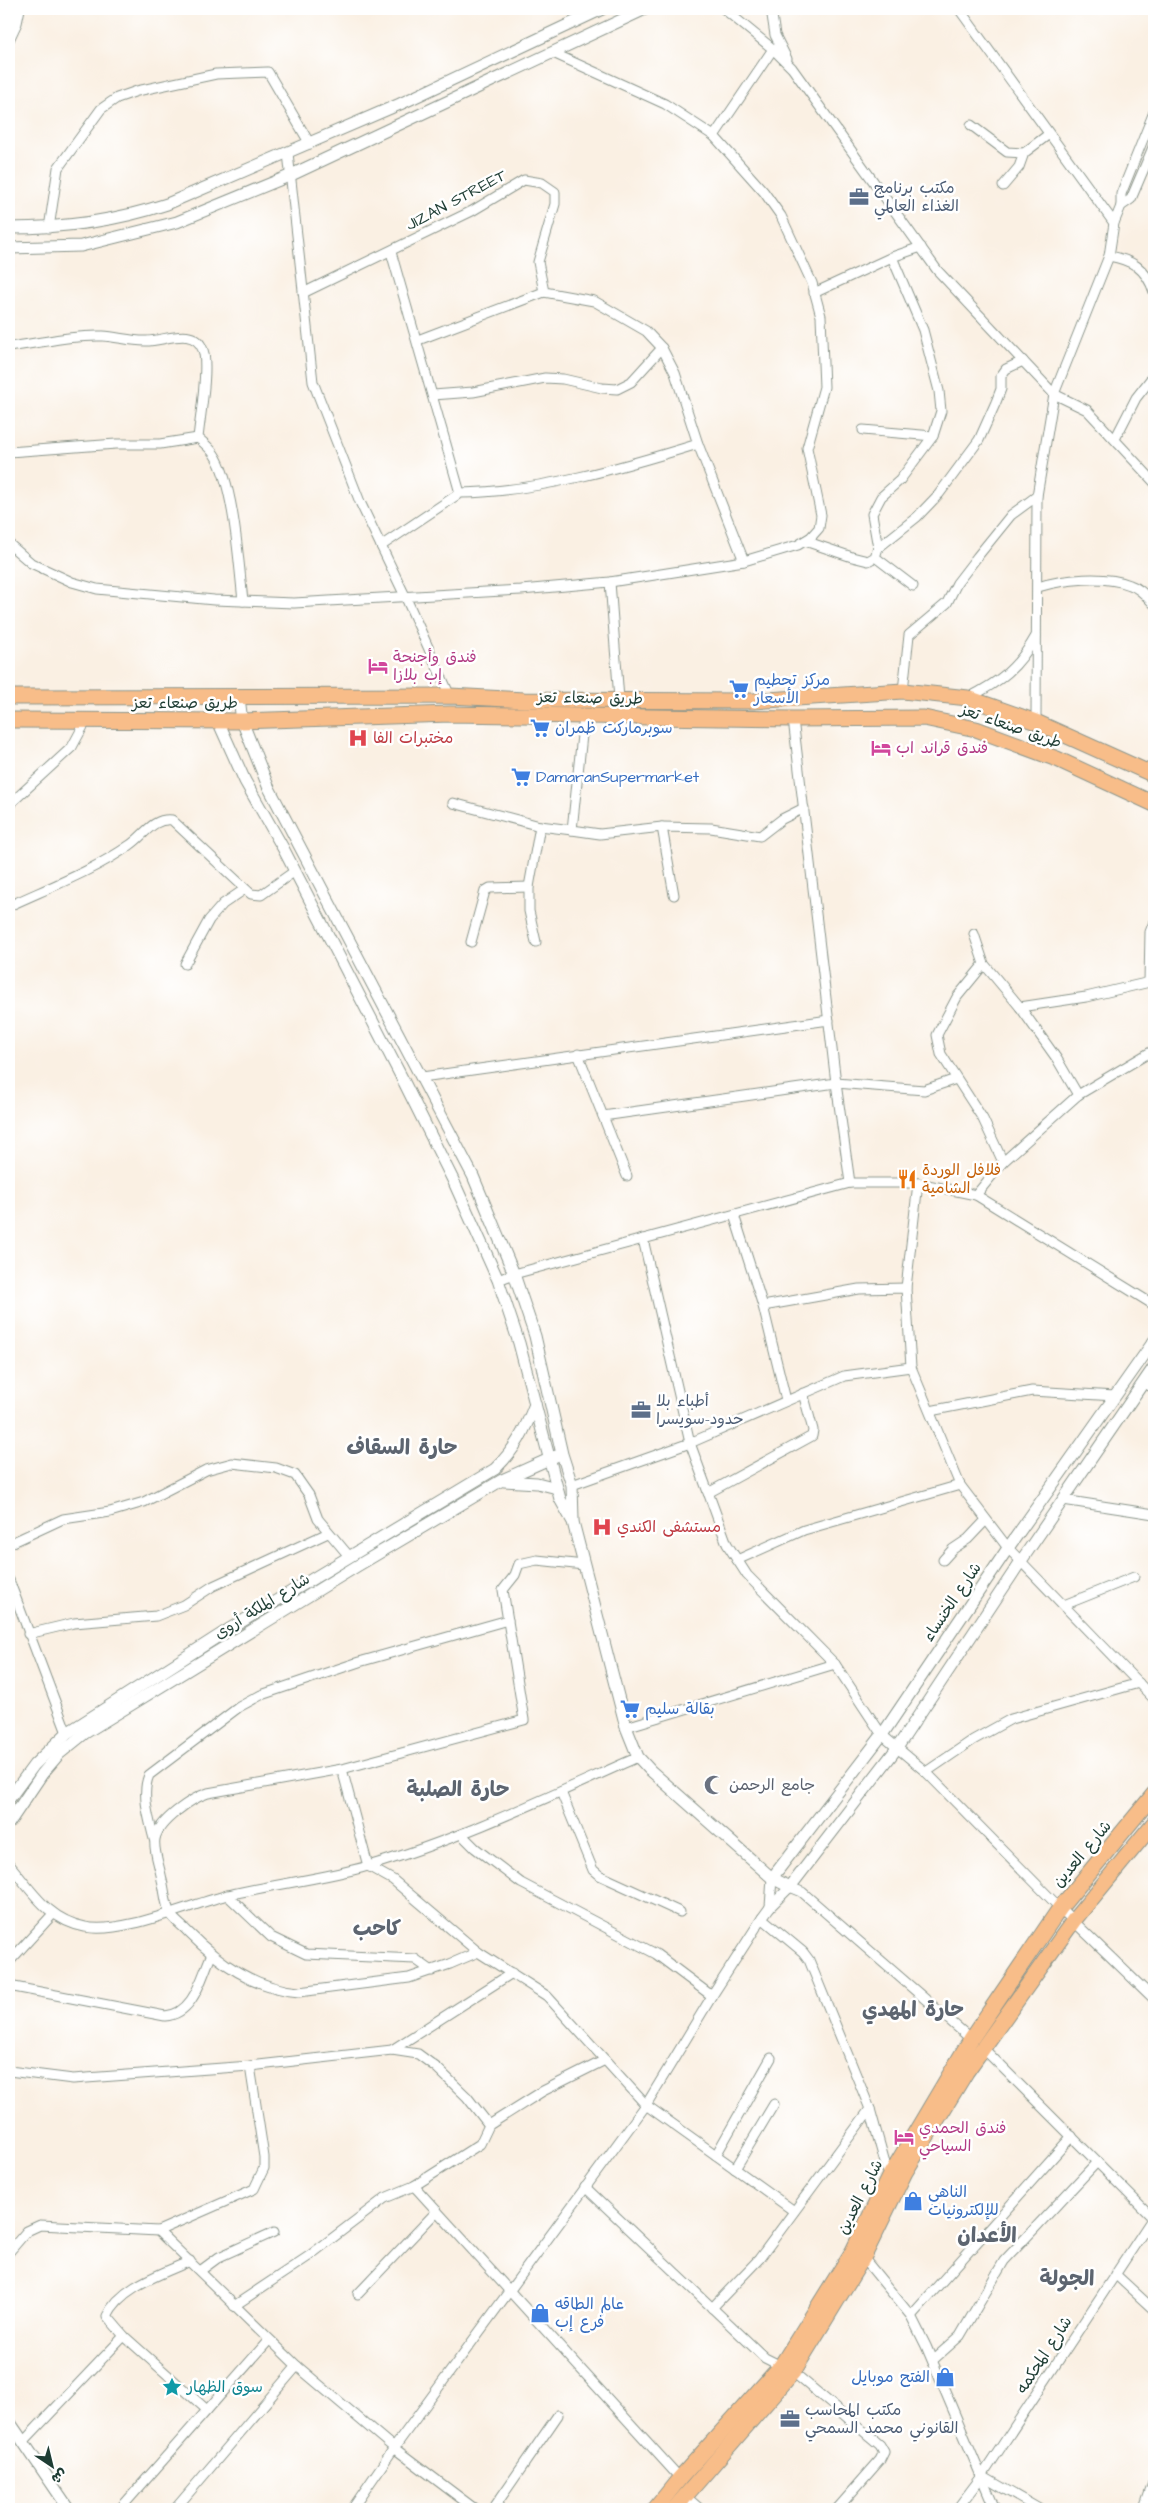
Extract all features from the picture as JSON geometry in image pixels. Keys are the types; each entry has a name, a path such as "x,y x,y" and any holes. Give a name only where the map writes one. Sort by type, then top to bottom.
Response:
{"main road":[{"name":"طريق صنعاء تعز","path":"9,698 450,696 524,700 753,701 903,691 968,698 1036,722 1154,775"},
{"name":"طريق صنعاء تعز","path":"9,720 242,721 450,714 793,719 924,718 976,729 1057,759 1154,804"},
{"path":"1057,759 1066,735"},
{"name":"شارع العدين","path":"858,2253 889,2177 977,2043 1060,1908 1154,1794"},
{"name":"شارع العدين","path":"674,2509 787,2369 858,2253 977,2043 1074,1920 1154,1823"},
{"name":"شارع العدين","path":"655,2509 680,2478 787,2369"}],"street":[{"path":"9,40 17,23 20,9"},
{"path":"9,228 49,228 130,216 176,201 310,144 524,48 602,9"},
{"path":"9,248 81,246 177,222 288,176 644,9"},
{"path":"724,9 773,48 792,68 937,270 1054,394 1087,410 1154,482"},
{"path":"771,9 775,35 792,68"},
{"path":"958,9 1114,224"},
{"path":"714,136 773,48"},
{"path":"9,544 31,563 72,582 97,589 243,601 294,603 406,598 610,582 744,561 805,541 819,528 821,515 807,448 824,387 820,316 814,293 782,216 714,136 665,104 553,53"},
{"path":"49,228 58,168 101,109 117,98 137,90 216,74 268,72 310,144"},
{"path":"1036,722 1037,496 1054,394 1109,256 1114,224 1121,206 1121,194 1154,112"},
{"path":"970,125 1007,152 1024,153"},
{"path":"1003,186 1019,167 1024,153 1049,134"},
{"path":"1121,206 1131,199 1154,145"},
{"path":"288,153 288,176 313,382 360,502 450,696"},
{"name":"JIZAN STREET","path":"303,293 391,252 472,211 524,180 542,182 555,192 555,204 538,262 544,292"},
{"path":"814,293 892,257 921,248"},
{"path":"391,252 418,340 460,493"},
{"path":"1109,256 1125,259 1140,267 1154,292"},
{"path":"892,257 923,330 939,391 940,412 933,436 900,480 881,497 872,514 876,552 913,586"},
{"path":"418,340 544,292 594,301 646,332 662,348 675,373 698,444 744,561"},
{"path":"9,347 58,338 104,336 148,341 177,335 195,340 203,349 206,364 198,438"},
{"path":"433,395 473,392 546,378 563,379 602,388 617,389 631,382 662,348"},
{"path":"805,541 868,561 940,494 979,440 1001,389 1001,376 1006,370 1023,361"},
{"path":"1115,439 1136,398 1154,375"},
{"path":"864,430 933,436"},
{"path":"9,452 116,444 160,444 198,438"},
{"path":"198,438 214,454 226,480 238,554 243,601"},
{"path":"381,546 460,493 494,493 628,466 698,444"},
{"path":"903,691 910,636 947,603 977,556 1011,515 1037,496"},
{"path":"1038,587 1070,580 1117,581 1140,590 1154,604"},
{"path":"610,582 619,699"},
{"path":"968,698 990,686 1016,667 1037,634"},
{"path":"217,698 218,721 245,781 295,871 453,1180 498,1280 519,1343 560,1499 573,1522"},
{"path":"238,698 242,721 257,762 292,835 473,1176 514,1274 535,1336 562,1454 572,1485 573,1522 626,1727 638,1757 772,1878 802,1892 977,2043 1154,2218"},
{"path":"572,830 584,716"},
{"path":"793,719 836,1084 850,1183"},
{"path":"9,805 72,747 86,721"},
{"path":"453,803 540,826 600,834 662,827 711,828 760,836 782,819 804,808"},
{"path":"9,906 108,860 134,842 154,823 162,819 172,820 251,894 261,895 295,871"},
{"path":"536,942 529,911 529,887 540,826"},
{"path":"662,827 674,895"},
{"path":"471,942 485,891 490,888 529,887"},
{"path":"185,964 209,920 223,904 245,889"},
{"path":"1020,1007 1086,997 1151,982 1150,932 1154,922"},
{"path":"974,934 984,964 1020,1007 1057,1059 1078,1095"},
{"path":"984,964 957,997 937,1035 941,1054 983,1118 1003,1162"},
{"path":"422,1077 829,1020"},
{"path":"976,1195 1003,1162 1078,1095 1154,1050"},
{"path":"578,1054 627,1176"},
{"path":"603,1116 836,1084 924,1090 956,1079"},
{"path":"498,1280 514,1274 850,1183 918,1184 976,1195 1154,1305"},
{"path":"918,1184 906,1288 910,1367 960,1485 1008,1548 1154,1699"},
{"path":"734,1215 763,1306 786,1400"},
{"path":"643,1239 690,1443 727,1544 747,1575 835,1664 882,1735 926,1772 1060,1908 1154,1999"},
{"path":"763,1306 858,1289 906,1288"},
{"name":"شارع الخنساء","path":"772,1878 882,1735 1008,1548 1154,1341"},
{"path":"572,1485 690,1443 844,1376 910,1367"},
{"path":"352,2509 394,2448 646,2105 762,1918 790,1887 897,1748 1063,1500 1149,1385 1154,1367"},
{"path":"930,1411 1032,1391 1115,1396"},
{"path":"708,1493 812,1436 813,1430 803,1393"},
{"name":"شارع الملكة أروى","path":"9,1799 34,1765 67,1733 231,1628 495,1469 512,1453 525,1430 535,1404"},
{"name":"شارع الملكة أروى","path":"9,1823 42,1774 59,1754 85,1733 357,1566 502,1480 562,1454"},
{"path":"9,1544 63,1519 110,1512 144,1502 206,1470 232,1463 276,1468 295,1475 309,1495 318,1519 349,1556"},
{"path":"502,1480 537,1483 557,1488"},
{"path":"737,1560 804,1530 960,1485"},
{"path":"1063,1500 1154,1514"},
{"path":"943,1560 948,1553 968,1539 986,1520"},
{"path":"28,1634 74,1624 156,1616 184,1605 213,1586 328,1533"},
{"path":"155,1841 157,1833 183,1805 195,1797 342,1769 524,1720 503,1590 515,1575 517,1566 537,1560 584,1565"},
{"path":"1064,1605 1134,1577"},
{"path":"9,1580 67,1733"},
{"path":"478,1952 432,1971 409,1978 299,1992 282,1990 256,1982 211,1956 170,1913 146,1798 146,1783 149,1774 239,1707 261,1695 328,1672 508,1620"},
{"path":"626,1727 835,1664"},
{"path":"926,1772 967,1744 1011,1719 1139,1682"},
{"path":"9,1864 52,1915 84,1927 101,1930 170,1913 227,1895 368,1866 461,1834 638,1757"},
{"path":"342,1769 368,1866 393,1880 478,1952 547,1996 646,2105 794,2211"},
{"path":"561,1792 593,1870 599,1875 680,1912"},
{"path":"461,1834 475,1848 521,1884 656,1954 712,1996"},
{"path":"770,1907 772,1878"},
{"path":"227,1895 271,1936 306,1954 415,1960 432,1971"},
{"path":"9,1962 52,1915"},
{"path":"762,1918 803,1952 809,1960 870,2109 889,2177"},
{"path":"9,1986 165,2016 176,2015 188,2007 211,1956"},
{"path":"392,2050 512,1973"},
{"path":"9,2071 73,2079 250,2066 392,2050 418,2054 437,2068 467,2097 489,2125"},
{"path":"716,2155 772,2058"},
{"path":"234,2306 309,2256 385,2198 414,2186 480,2144 489,2125 544,2091 605,2060"},
{"path":"9,2252 27,2231 40,2225 158,2231 254,2188 264,2168 264,2157 250,2066"},
{"path":"735,2169 774,2104"},
{"path":"712,2308 754,2265 870,2109"},
{"path":"910,2316 1072,2136"},
{"path":"933,2360 960,2336 1004,2260 1097,2162"},
{"path":"414,2186 680,2478"},
{"path":"585,2187 765,2358 787,2369 880,2445 884,2452 880,2460 837,2509"},
{"path":"358,2294 437,2212"},
{"name":"شارع المحكمه","path":"957,2509 982,2476 1154,2218"},
{"path":"158,2231 268,2340 297,2366 394,2448 475,2509"},
{"path":"200,2271 219,2257 274,2232"},
{"path":"858,2253 910,2316 933,2360 995,2509"},
{"path":"190,2261 129,2290 111,2307 107,2316 124,2336 207,2410"},
{"path":"1115,2274 1154,2310"},
{"path":"23,2442 124,2336"},
{"path":"120,2509 268,2340"},
{"path":"175,2509 297,2366"},
{"path":"493,2509 558,2415"},
{"path":"9,2422 69,2509"},
{"path":"982,2476 1039,2509"},
{"path":"1144,2509 1154,2480"},
{"path":"685,2496 700,2509"}],"place":[{"name":"مكتب برنامج الغذاء العالمي","path":"859,197"},
{"name":"فندق وأجنحة إب بلازا","path":"378,666"},
{"name":"مركز تحطيم الأسعار","path":"739,689"},
{"name":"سوبرماركت ظمران","path":"540,728"},
{"name":"مختبرات الفا","path":"358,738"},
{"name":"فندق قراند اب","path":"881,748"},
{"name":"DamaranSupermarket","path":"521,777"},
{"name":"فلافل الوردة الشامية","path":"907,1179"},
{"name":"أطباء بلا حدود-سويسرا","path":"641,1410"},
{"name":"مستشفى الكندي","path":"602,1527"},
{"name":"بقالة سليم","path":"630,1709"},
{"name":"جامع الرحمن","path":"714,1785"},
{"name":"فندق الحمدي السياحي","path":"904,2137"},
{"name":"الناهي للإلكترونيات","path":"913,2201"},
{"name":"عالم الطاقه فرع إب","path":"540,2313"},
{"name":"الفتح موبايل","path":"945,2377"},
{"name":"سوق الظهار","path":"172,2387"},
{"name":"مكتب المحاسب القانوني محمد السمحي","path":"790,2419"}],"district":[{"name":"حارة السقاف","path":"402,1447"},
{"name":"حارة الصلبة","path":"458,1789"},
{"name":"كاحب","path":"377,1928"},
{"name":"حارة المهدي","path":"913,2009"},
{"name":"الأعدان","path":"987,2235"},
{"name":"الجولة","path":"1067,2278"}]}
